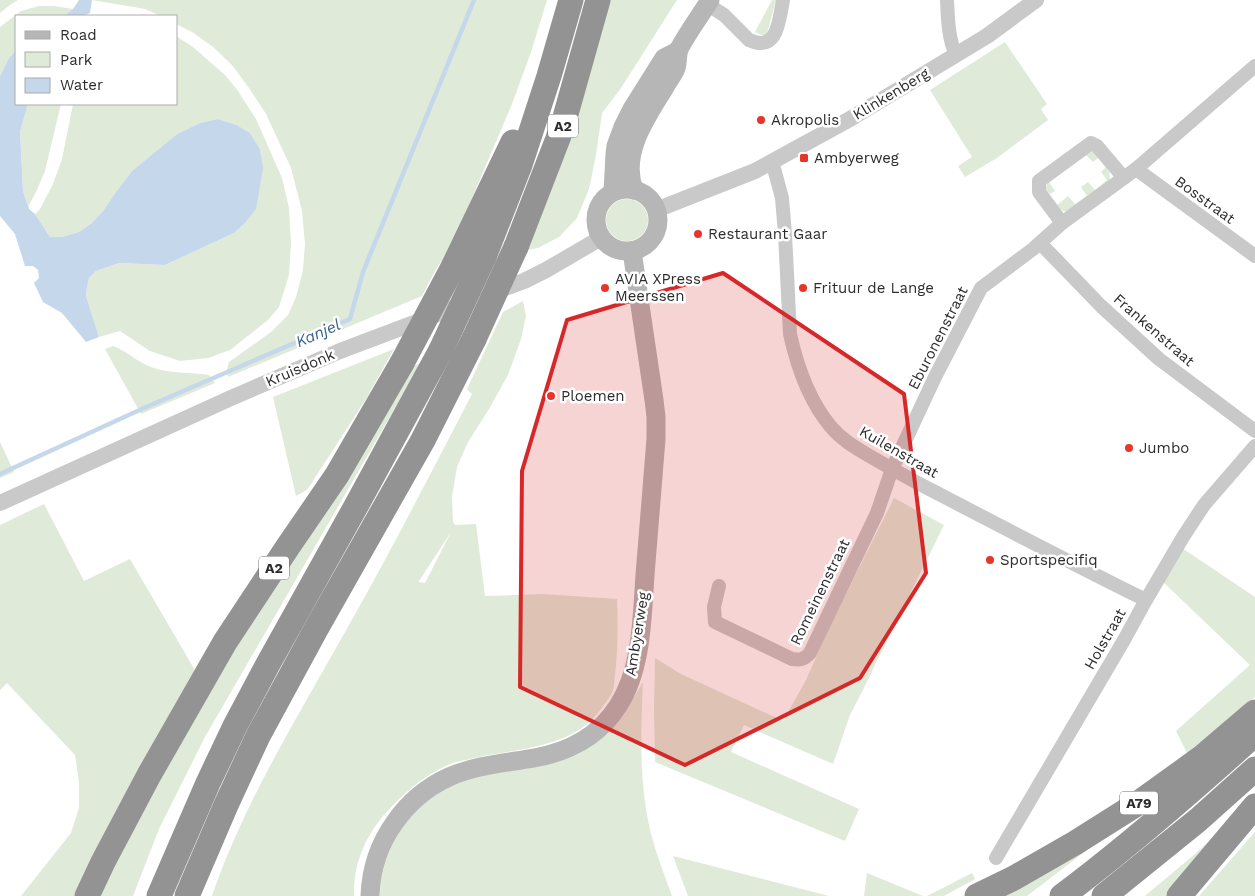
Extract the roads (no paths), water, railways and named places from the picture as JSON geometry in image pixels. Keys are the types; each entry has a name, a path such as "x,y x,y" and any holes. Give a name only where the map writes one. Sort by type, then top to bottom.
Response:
{"highway":[{"name":"A2","path":"159,896 235,726 441,350 484,256 520,165 571,0"},
{"name":"A2","path":"189,893 226,804 258,736 423,440 474,339 516,247 562,128 598,0"},
{"name":"A2","path":"87,896 149,775 225,642 338,475 402,363 454,265 513,142 549,76"},
{"name":"A79","path":"977,896 1014,878 1140,802 1201,758 1255,712"},
{"name":"A79","path":"1062,896 1128,845 1255,734"},
{"path":"1104,896 1198,820 1255,769"},
{"path":"1179,896 1255,806"}],"main road":[{"path":"634,190 630,169 636,137 676,67 678,51 708,2"},
{"path":"613,192 616,146 623,128 632,109 664,58 678,51"},
{"path":"634,190 649,198 656,210 658,225 652,239 642,247 632,251 620,251 608,245 601,238 596,225 598,209 607,196 613,192 634,190"},
{"name":"Ambyerweg","path":"370,896 371,878 381,845 400,815 422,793 450,776 477,768 545,756 576,745 602,726 617,707 629,686 636,664 642,610 656,439 654,400 632,251"}],"street":[{"path":"708,2 749,40 764,43 770,41 774,36 779,23 783,0"},
{"path":"947,0 949,32 956,56"},
{"name":"Klinkenberg","path":"656,210 755,171 850,119 956,56 1036,0"},
{"name":"Eburonenstraat","path":"892,469 935,377 981,288 1136,169 1255,66"},
{"path":"1062,224 1040,192 1040,181 1091,143 1097,146 1124,178"},
{"name":"Kuilenstraat","path":"772,162 782,198 790,334 802,376 817,406 832,428 852,446 892,469 1063,559 1146,600"},
{"name":"Bosstraat","path":"1136,169 1255,256"},
{"name":"Kruisdonk","path":"0,503 203,410 340,351 524,281 601,238"},
{"name":"Frankenstraat","path":"1040,243 1101,306 1159,359 1255,431"},
{"name":"Holstraat","path":"996,858 1183,537 1204,505 1255,446"},
{"name":"Romeinenstraat","path":"720,586 714,607 715,622 792,659 807,657 877,513 892,469"}],"water":[{"path":"79,0 92,0 90,13 85,15 65,15 73,9"},
{"path":"15,51 15,105 28,105 20,132 23,191 29,209 35,214 50,237 62,237 79,232 92,223 132,171 177,134 200,123 218,119 237,125 250,133 260,149 263,168 256,209 234,233 165,265 119,263 96,271 89,278 86,296 99,337 86,342 62,313 43,302 34,283 39,278 38,270 33,266 25,266 15,234 0,216 0,76 9,58"}],"waterway":[{"name":"Kanjel","path":"0,474 144,408 350,319 363,272 474,0"}],"place":[{"name":"Akropolis","path":"761,120"},
{"name":"Ambyerweg","path":"804,158"},
{"name":"Restaurant Gaar","path":"698,234"},
{"name":"AVIA XPress Meerssen","path":"605,288"},
{"name":"Frituur de Lange","path":"803,288"},
{"name":"Ploemen","path":"551,396"},
{"name":"Jumbo","path":"1129,448"},
{"name":"Sportspecifiq","path":"990,560"}]}
